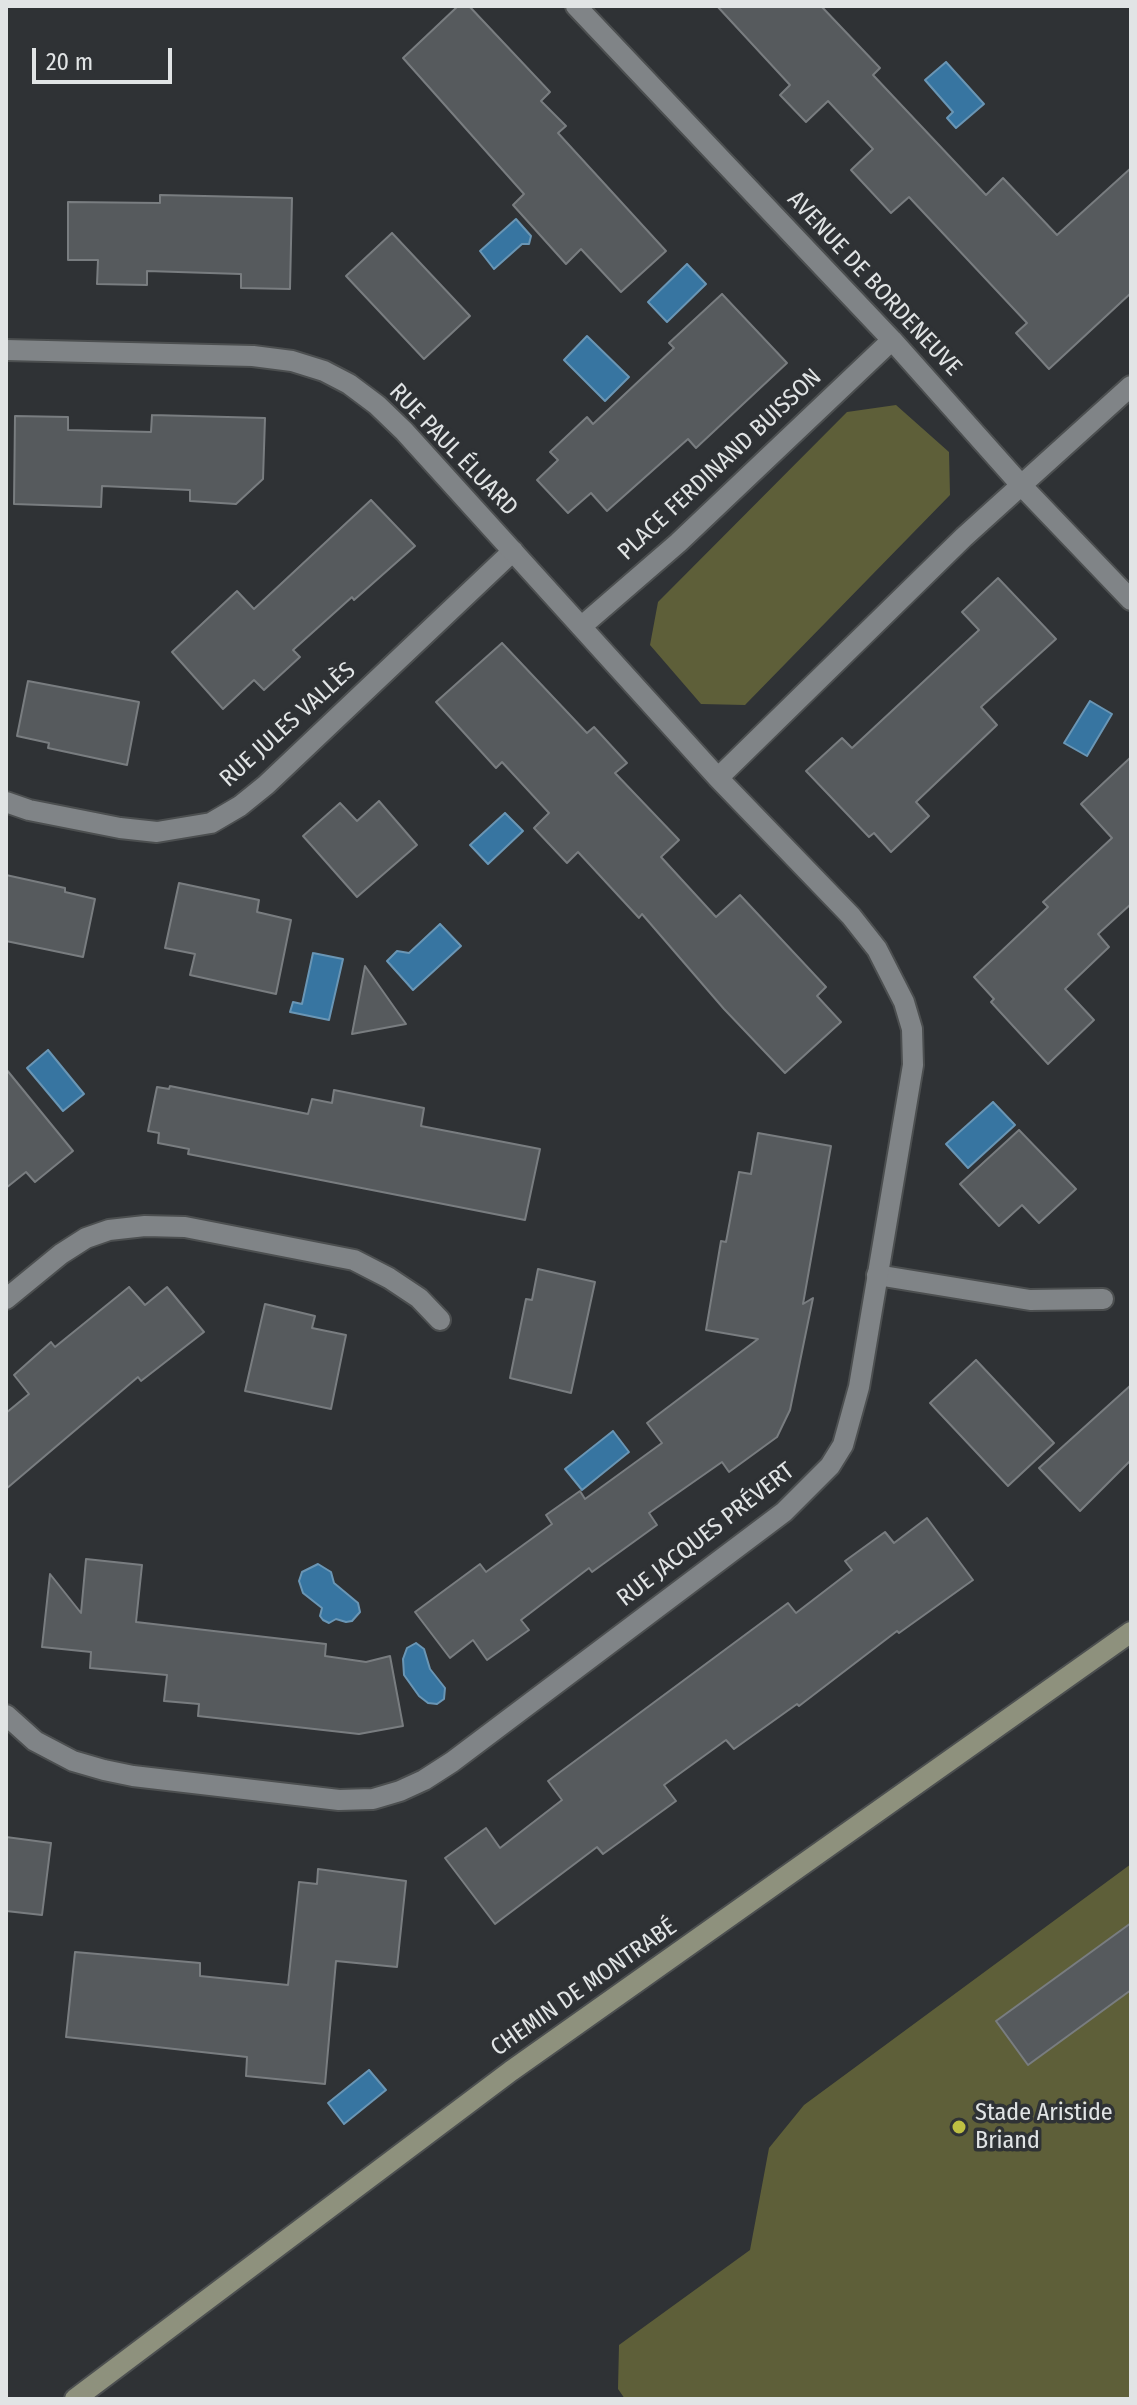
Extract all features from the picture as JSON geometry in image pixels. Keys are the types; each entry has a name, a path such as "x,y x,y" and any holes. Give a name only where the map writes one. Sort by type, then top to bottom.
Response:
{"street":[{"name":"AVENUE DE BORDENEUVE","path":"576,6 892,340 1021,485 1131,600"},
{"name":"PLACE FERDINAND BUISSON","path":"582,626 678,543 892,340"},
{"name":"RUE PAUL ÉLUARD","path":"6,350 253,356 292,361 324,371 349,384 377,405 718,778"},
{"path":"718,778 964,537 1131,386"},
{"name":"RUE JULES VALLÈS","path":"6,802 29,810 157,832 211,823 240,806 266,785 513,551"},
{"name":"RUE JACQUES PRÉVERT","path":"6,1715 35,1741 73,1761 133,1776 339,1800 373,1799 400,1791 452,1762 784,1512 830,1466 843,1445 852,1420 913,1065 912,1029 904,1002 877,949 851,916 718,778"},
{"path":"6,1299 61,1254 86,1238 109,1230 145,1226 185,1227 354,1260 419,1298 440,1320"},
{"path":"877,1275 1030,1300 1103,1299"},
{"name":"CHEMIN DE MONTRABÉ","path":"75,2399 511,2071 1131,1632"}],"green space":[{"path":"896,405 949,452 950,495 745,705 701,704 650,645 658,602 847,412"},
{"name":"Stade Aristide Briand","path":"1131,1864 1131,2399 625,2399 618,2389 619,2345 750,2250 769,2148 804,2105"}],"water":[{"path":"946,62 984,104 956,128 947,118 953,112 925,80"},
{"path":"516,219 531,236 529,244 522,244 494,269 480,251"},
{"path":"687,264 706,284 667,322 648,302"},
{"path":"587,336 629,377 605,401 564,360"},
{"path":"1090,701 1112,714 1087,756 1064,743"},
{"path":"505,813 523,831 488,864 470,845"},
{"path":"440,924 461,946 413,990 387,961 397,951 409,953"},
{"path":"313,953 343,959 329,1020 290,1012 293,1002 302,1004"},
{"path":"48,1050 84,1094 63,1111 27,1068"},
{"path":"993,1102 1015,1125 968,1168 946,1144"},
{"path":"613,1431 629,1452 582,1490 565,1469"},
{"path":"318,1564 331,1572 334,1583 358,1603 360,1612 352,1621 336,1619 329,1623 323,1620 320,1616 322,1608 303,1593 299,1581 302,1572"},
{"path":"416,1643 424,1649 430,1669 445,1688 444,1699 437,1704 428,1703 419,1696 404,1675 403,1659 407,1648"},
{"path":"369,2070 386,2090 344,2124 328,2103"}],"building":[{"path":"458,6 469,6 550,92 541,101 566,126 558,133 666,251 621,292 581,249 566,264 513,205 524,194 403,58"},
{"path":"717,6 821,6 880,68 873,75 986,195 1003,178 1057,235 1131,168 1131,293 1049,369 1016,333 1027,323 909,197 891,213 851,170 873,149 828,101 806,122 780,95 790,85"},
{"path":"160,195 292,198 290,289 241,288 241,274 147,271 147,285 97,284 98,260 68,260 68,202 160,203"},
{"path":"392,233 470,316 424,359 346,276"},
{"path":"722,294 787,363 696,448 688,439 607,511 591,493 568,513 537,480 558,460 550,452 587,417 593,424 674,348 669,343"},
{"path":"152,415 265,418 263,479 236,504 190,501 190,490 102,486 101,507 14,504 15,416 68,417 68,430 151,432"},
{"path":"371,500 415,546 293,650 300,657 264,690 254,680 223,709 172,652 237,591 254,609"},
{"path":"998,578 1056,639 981,707 997,725 916,802 929,816 891,852 874,833 869,837 806,771 842,738 852,748 979,630 962,612"},
{"path":"502,643 587,733 594,727 627,763 615,773 679,840 661,857 716,917 740,895 826,987 817,996 841,1022 785,1073 724,1009 642,914 639,918 578,852 567,863 534,828 549,813 502,762 496,768 436,702"},
{"path":"28,681 139,702 127,765 48,748 49,743 17,736"},
{"path":"1131,757 1131,904 1098,934 1109,947 1065,989 1094,1020 1048,1064 991,1002 994,999 974,977 1048,907 1043,902 1112,838 1081,804"},
{"path":"379,801 417,845 357,897 303,836 340,803 357,821"},
{"path":"6,875 65,888 65,892 95,899 83,957 6,941"},
{"path":"179,883 259,900 257,912 291,920 276,994 190,975 195,954 165,948"},
{"path":"365,966 406,1024 352,1034"},
{"path":"6,1069 73,1151 35,1182 26,1172 6,1188"},
{"path":"170,1086 308,1114 312,1099 332,1103 334,1090 424,1108 421,1126 540,1149 525,1220 188,1154 189,1149 158,1143 159,1133 148,1131 157,1087 169,1089"},
{"path":"1019,1130 1076,1189 1039,1223 1022,1205 999,1226 960,1184"},
{"path":"758,1133 831,1146 803,1304 813,1298 790,1410 777,1437 729,1472 722,1462 649,1513 657,1525 592,1572 589,1568 521,1620 529,1630 487,1660 473,1640 450,1658 415,1612 480,1564 486,1572 552,1524 546,1515 580,1491 585,1499 662,1443 647,1423 758,1339 706,1330 721,1241 726,1242 739,1172 751,1174"},
{"path":"538,1269 595,1282 571,1393 510,1378 526,1299 532,1300"},
{"path":"129,1287 145,1305 167,1287 204,1332 141,1381 138,1377 6,1489 6,1413 29,1394 14,1375 51,1342 55,1347"},
{"path":"265,1304 315,1316 312,1328 346,1335 331,1409 245,1391"},
{"path":"976,1360 1054,1443 1008,1486 930,1403"},
{"path":"1131,1385 1131,1460 1080,1511 1039,1468"},
{"path":"927,1518 973,1580 899,1633 897,1631 799,1706 797,1704 734,1749 726,1740 664,1785 676,1801 603,1854 597,1847 495,1924 445,1858 486,1828 500,1848 562,1800 548,1781 788,1603 796,1613 852,1570 845,1561 885,1532 894,1543"},
{"path":"86,1559 142,1565 136,1622 326,1644 325,1656 366,1662 390,1656 403,1726 359,1734 198,1716 199,1704 164,1701 167,1675 90,1668 91,1652 42,1647 50,1574 81,1613"},
{"path":"6,1837 51,1843 42,1915 6,1911"},
{"path":"318,1869 406,1881 397,1967 336,1961 325,2084 246,2076 247,2057 66,2037 75,1952 200,1963 200,1976 288,1985 299,1882 317,1884"},
{"path":"1131,1923 1131,1990 1028,2065 996,2021"}],"place":[{"name":"Stade Aristide Briand","path":"959,2127"}]}
